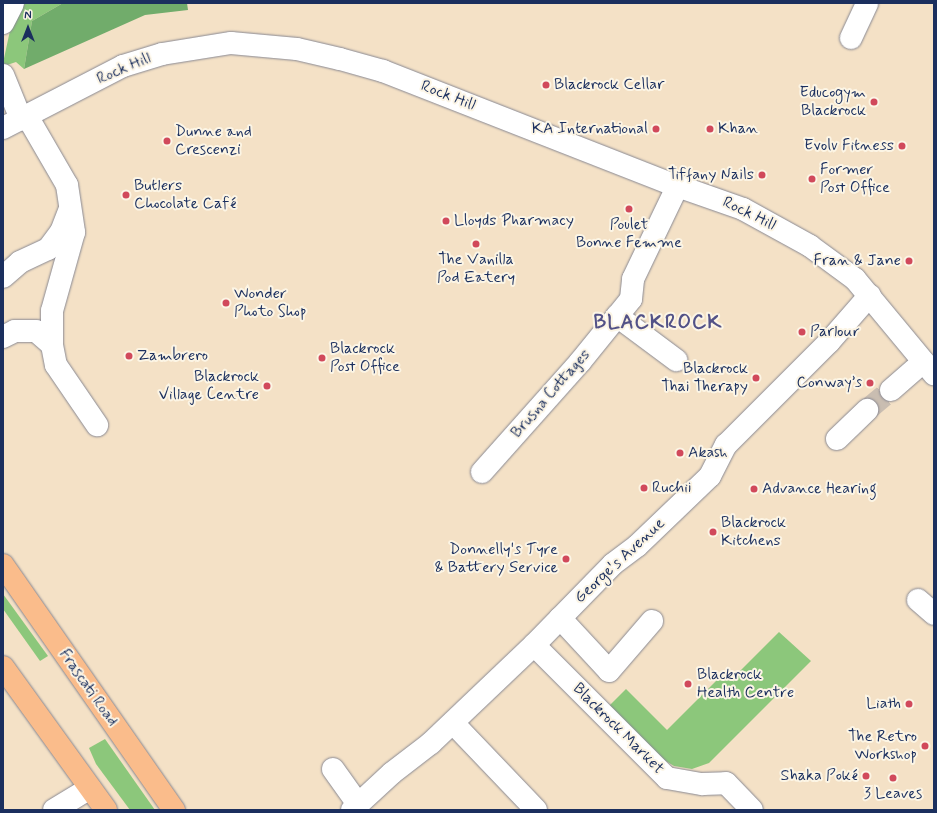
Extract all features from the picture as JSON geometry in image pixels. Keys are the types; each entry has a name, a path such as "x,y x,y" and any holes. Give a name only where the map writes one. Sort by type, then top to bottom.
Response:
{"highway":[{"name":"Frascati Road","path":"3,565 174,810"},
{"path":"3,667 106,810"}],"street":[{"path":"3,23 13,3"},
{"path":"850,38 867,3"},
{"name":"Rock Hill","path":"17,121 123,66 162,54 231,43 266,45 340,59 383,71 743,209 810,246 855,279 870,295 929,368"},
{"path":"3,75 17,121 62,175 71,206 73,242 64,266 52,311 52,345 56,365 97,425"},
{"name":"Brusna Cottages","path":"482,472 580,362 631,299 633,279 678,185"},
{"path":"3,277 20,262 52,246 61,232 71,206"},
{"name":"George's Avenue","path":"355,807 453,722 534,645 613,564 637,546 710,476 726,445 829,342 870,295"},
{"path":"617,316 676,360"},
{"path":"3,337 15,330 36,331 52,345"},
{"path":"891,390 929,368"},
{"path":"837,439 867,410"},
{"path":"560,618 609,671 652,621"},
{"name":"Blackrock Market","path":"534,645 667,778 702,784 726,783 752,810"},
{"path":"453,722 536,810"},
{"path":"333,769 355,807"},
{"path":"54,810 90,788"}],"green space":[{"path":"23,3 63,3 32,21 24,69 16,62 7,65 3,63 11,26"},
{"path":"63,3 187,3 188,10 145,15 24,69 32,21"},
{"path":"3,594 48,656 40,661 3,609"},
{"path":"779,632 811,661 709,763 692,769 674,766 656,755 609,706 626,689 667,730 725,672 732,679"},
{"path":"105,739 155,810 130,810 96,764 89,748"}],"tunnel":[{"path":"867,410 891,390"}],"place":[{"name":"Blackrock Cellar","path":"546,85"},
{"name":"Educogym Blackrock","path":"874,102"},
{"name":"KA International","path":"656,129"},
{"name":"Khan","path":"710,129"},
{"name":"Dunne and Crescenzi","path":"167,141"},
{"name":"Evolv Fitness","path":"902,146"},
{"name":"Tiffany Nails","path":"762,175"},
{"name":"Former Post Office","path":"812,179"},
{"name":"Butlers Chocolate Café","path":"126,195"},
{"name":"Poulet Bonne Femme","path":"629,209"},
{"name":"Lloyds Pharmacy","path":"446,221"},
{"name":"The Vanilla Pod Eatery","path":"476,244"},
{"name":"Fran & Jane","path":"909,261"},
{"name":"Wonder Photo Shop","path":"226,303"},
{"name":"Parlour","path":"802,332"},
{"name":"Zambrero","path":"129,356"},
{"name":"Blackrock Post Office","path":"322,358"},
{"name":"Blackrock Thai Therapy","path":"756,378"},
{"name":"Conway’s","path":"870,383"},
{"name":"Blackrock Village Centre","path":"267,386"},
{"name":"Akash","path":"680,453"},
{"name":"Ruchii","path":"644,488"},
{"name":"Advance Hearing","path":"754,489"},
{"name":"Blackrock Kitchens","path":"713,532"},
{"name":"Donnelly's Tyre & Battery Service","path":"566,559"},
{"name":"Blackrock Health Centre","path":"688,684"},
{"name":"Liath","path":"909,704"},
{"name":"The Retro Workshop","path":"925,746"},
{"name":"Shaka Poké","path":"866,776"},
{"name":"3 Leaves","path":"893,778"}],"district":[{"name":"BLACKROCK","path":"658,322"}]}
